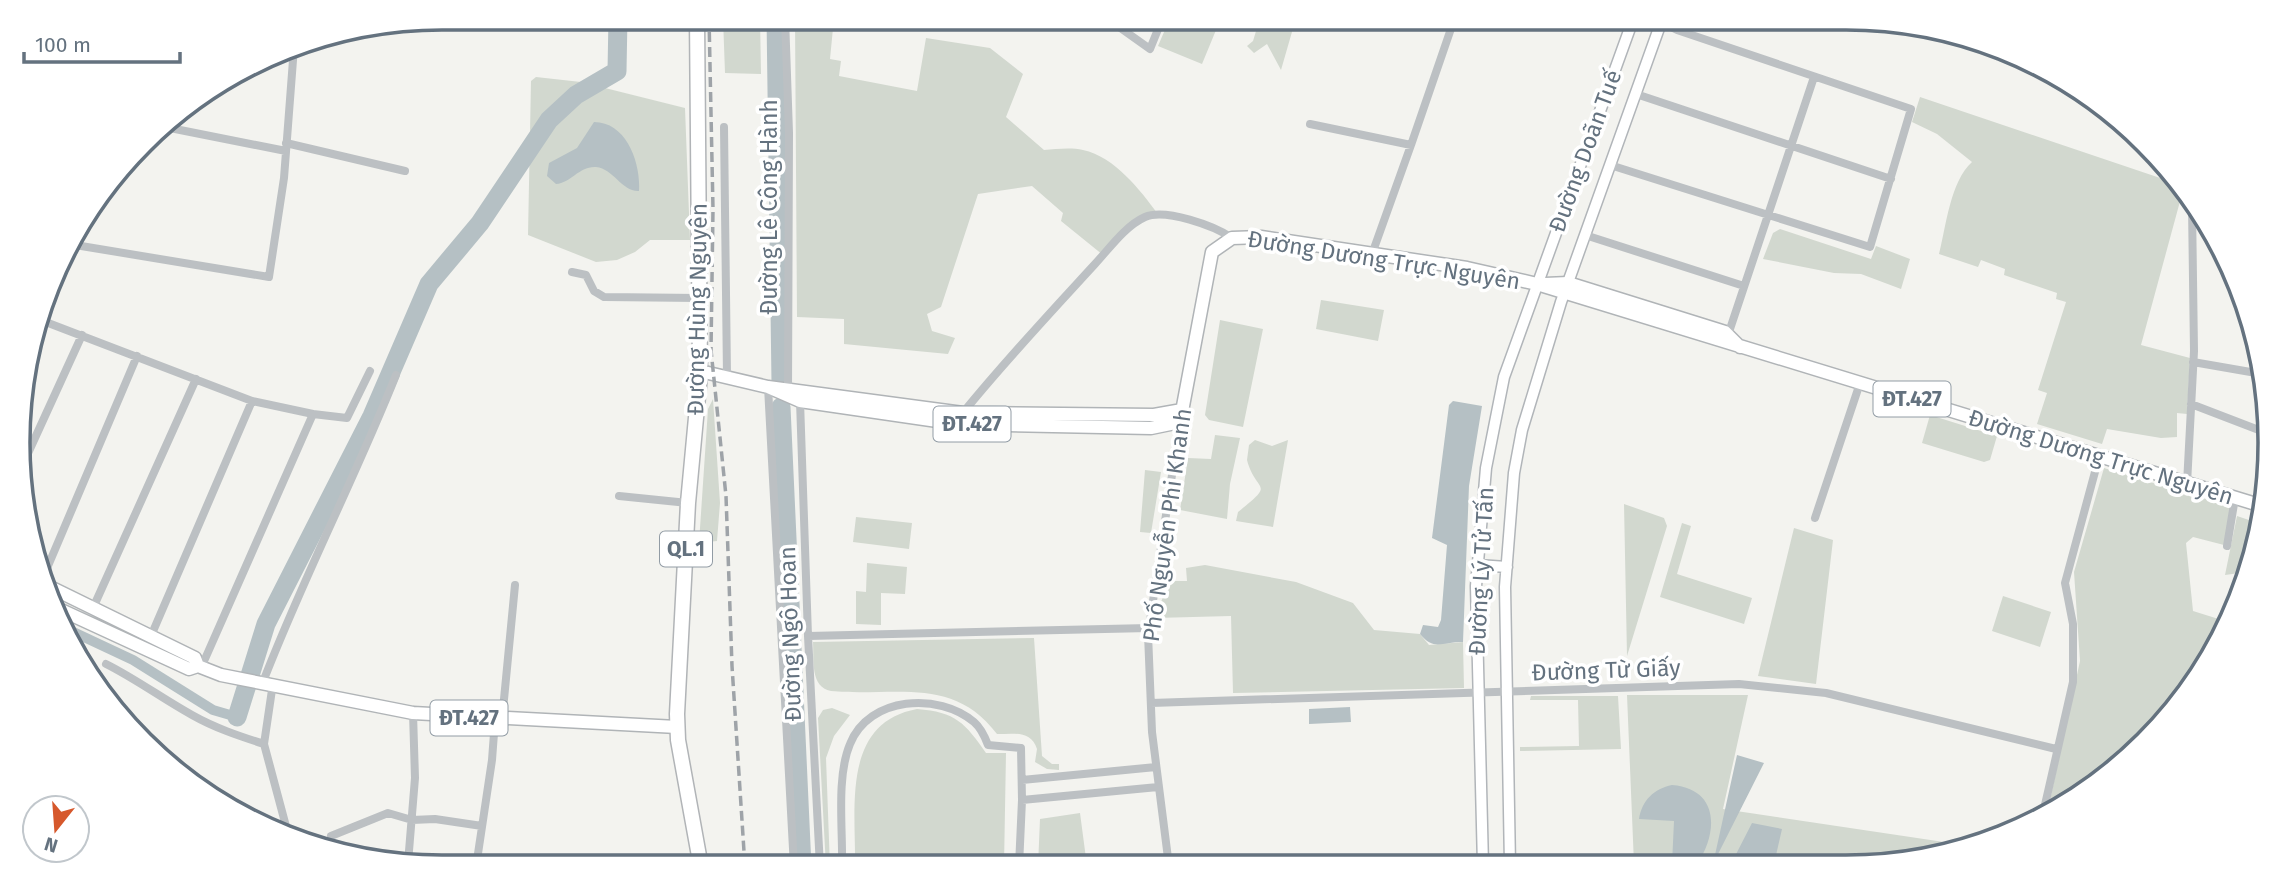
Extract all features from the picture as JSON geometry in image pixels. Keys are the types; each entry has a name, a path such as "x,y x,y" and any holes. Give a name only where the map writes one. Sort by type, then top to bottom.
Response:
{"highway":[{"name":"Đường Hùng Nguyên","path":"677,727 688,503 700,371 697,30"},
{"name":"QL.1","path":"677,727 700,855"}],"main road":[{"name":"Đường Dương Trực Nguyên","path":"1232,238 1261,237 1467,268 1566,288 1728,335 1742,348"},
{"name":"Phố Nguyễn Phi Khanh","path":"1181,416 1212,252 1232,238"},
{"name":"Đường Dương Trực Nguyên","path":"1566,288 1742,348 2254,503"},
{"name":"ĐT.427","path":"700,371 768,387 792,396 898,412 960,418 1181,416"},
{"name":"ĐT.427","path":"58,591 195,658 200,667"},
{"name":"ĐT.427","path":"67,613 189,669 200,667 221,675 413,713 498,720 677,727"}],"street":[{"name":"Đường Lê Công Hành","path":"785,30 792,396"},
{"path":"1122,30 1150,50 1158,30"},
{"path":"1372,254 1451,30"},
{"name":"Đường Doãn Tuế","path":"1537,284 1630,30"},
{"name":"Đường Doãn Tuế","path":"1566,288 1659,30"},
{"path":"1610,165 1870,247 1911,109 1686,30"},
{"path":"80,246 269,277 286,147 293,58"},
{"path":"1728,335 1814,77"},
{"path":"1636,94 1891,179"},
{"path":"1310,124 1411,145"},
{"path":"174,128 405,171"},
{"path":"724,128 727,376"},
{"path":"960,418 1103,255 1129,228 1146,216 1158,214 1215,226 1232,238"},
{"path":"2187,484 2194,351 2192,218"},
{"path":"1585,235 1745,286"},
{"path":"572,272 586,275 594,291 604,297 699,298"},
{"name":"Đường Lý Tử Tấn","path":"1483,855 1477,693 1478,565 1486,468 1504,377 1537,284"},
{"name":"Đường Lý Tử Tấn","path":"1510,855 1504,693 1507,567 1514,474 1522,430 1566,288"},
{"path":"48,323 253,401 313,414 347,418 370,371"},
{"path":"30,448 82,335"},
{"path":"49,564 138,356"},
{"path":"2193,362 2252,372"},
{"path":"285,824 264,744 268,683 290,612 365,453 396,375"},
{"path":"93,608 196,379"},
{"path":"1815,518 1860,383"},
{"path":"768,387 793,855"},
{"name":"Đường Ngô Hoan","path":"792,396 819,855"},
{"path":"151,636 253,401"},
{"path":"2191,404 2258,430"},
{"path":"200,667 313,414"},
{"name":"Phố Nguyễn Phi Khanh","path":"1167,855 1156,767 1149,628 1181,416"},
{"path":"2045,804 2073,682 2075,660 2072,614 2065,583 2099,457"},
{"path":"619,496 688,503"},
{"path":"2227,546 2235,498"},
{"path":"1478,565 1507,567"},
{"path":"478,855 515,584"},
{"path":"808,636 1149,628"},
{"path":"106,664 216,728 264,744"},
{"name":"Đường Từ Giấy","path":"1151,703 1504,693 1676,685 1776,686 1826,693 2056,749"},
{"path":"842,855 847,752 858,729 883,711 910,702 932,704 963,715 975,723 988,745 1021,748 1023,800 1020,855"},
{"path":"409,853 415,778 413,713"},
{"path":"1022,780 1156,767"},
{"path":"1023,800 1158,787"},
{"path":"331,836 388,813 412,820 435,819 482,826"}],"shaded area":[{"path":"723,30 760,30 761,74 725,73"},
{"path":"795,30 833,30 830,59 841,61 839,76 917,91 926,38 990,48 1023,74 1006,117 1044,150 1078,149 1106,160 1126,176 1158,214 1146,216 1103,255 1061,221 1063,213 1032,186 978,194 941,307 927,314 932,331 955,338 948,354 844,344 844,319 797,317"},
{"path":"1165,30 1216,30 1202,64 1158,46"},
{"path":"1256,30 1293,30 1281,70 1267,44 1254,53 1247,46 1253,41"},
{"path":"536,77 581,82 685,108 690,240 650,240 635,252 617,260 596,262 528,235 531,81"},
{"path":"1920,97 2163,179 2180,201 2141,345 2190,358 2187,414 2177,413 2177,437 2161,438 2107,429 2102,444 2037,424 2047,393 2038,390 2066,302 2056,299 2057,293 2004,275 2005,269 1981,260 1978,267 1939,254 1954,193 1972,162 1937,134 1912,122"},
{"path":"594,122 615,129 630,146 637,169 639,191 628,188 608,172 596,167 585,169 556,184 547,176 549,163 577,148"},
{"path":"1780,229 1871,259 1876,246 1910,259 1901,289 1861,274 1834,273 1763,259 1773,233"},
{"path":"1321,300 1384,310 1378,341 1316,329"},
{"path":"1220,320 1263,329 1243,427 1209,420 1205,415"},
{"path":"713,399 720,503 717,541 699,543 708,409"},
{"path":"1453,401 1482,406 1469,486 1463,642 1434,644 1420,634 1423,625 1438,627 1441,620 1447,545 1432,538 1449,405"},
{"path":"1930,415 1997,436 1990,460 1984,462 1922,443"},
{"path":"1215,435 1240,438 1230,484 1227,519 1180,510 1188,458 1211,459"},
{"path":"1255,440 1272,446 1288,440 1273,527 1236,521 1238,512 1260,491 1247,460 1249,445"},
{"path":"2104,468 2232,507 2224,545 2193,537 2186,543 2193,611 2219,619 2189,672 2156,715 2118,753 2075,786 2050,801 2080,661 2074,572"},
{"path":"1145,470 1161,472 1151,533 1140,532"},
{"path":"1624,504 1664,518 1667,526 1627,656"},
{"path":"2237,516 2250,520 2250,523 2236,573 2225,575"},
{"path":"856,517 912,523 909,549 853,542"},
{"path":"1682,523 1691,526 1677,574 1752,598 1744,624 1660,597"},
{"path":"1794,528 1833,540 1816,684 1758,676"},
{"path":"867,563 907,567 905,594 881,593 881,625 856,624 856,591 866,592"},
{"path":"1205,565 1296,582 1353,603 1374,630 1420,634 1429,645 1463,642 1464,688 1233,693 1231,616 1155,618 1169,581 1187,581 1186,568"},
{"path":"2003,596 2051,612 2040,647 1992,631"},
{"path":"1034,638 1042,756 1052,764 1059,764 1059,770 1047,769 1035,762 1037,749 1026,736 997,734 980,715 961,703 942,696 921,693 831,691 819,684 814,672 813,642"},
{"path":"1627,695 1748,695 1723,809 1946,842 1899,852 1872,854 1634,855"},
{"path":"1531,696 1618,696 1621,749 1520,751 1520,747 1579,746 1578,700 1530,700"},
{"path":"1350,707 1351,722 1309,724 1309,709"},
{"path":"832,708 850,715 834,736 826,758 830,855 825,855 818,718 823,710"},
{"path":"917,709 941,713 965,727 986,753 1006,753 1004,855 855,855 854,819 858,771 864,750 875,731 893,717"},
{"path":"1737,755 1764,763 1718,855 1715,855"},
{"path":"1672,785 1688,788 1707,804 1711,826 1702,855 1672,855 1674,821 1639,819 1650,796"},
{"path":"1080,813 1086,855 1038,855 1040,819"},
{"path":"1752,823 1782,829 1776,855 1736,855"}],"waterway":[{"path":"237,717 266,624 372,416 429,284 480,223 549,120 576,95 617,71 618,30"},
{"path":"776,30 781,382"},
{"path":"781,407 801,855"},
{"path":"77,634 133,660 213,710 237,717"}],"railway":[{"path":"709,30 713,209 711,350 726,496 732,666 744,855"}]}
